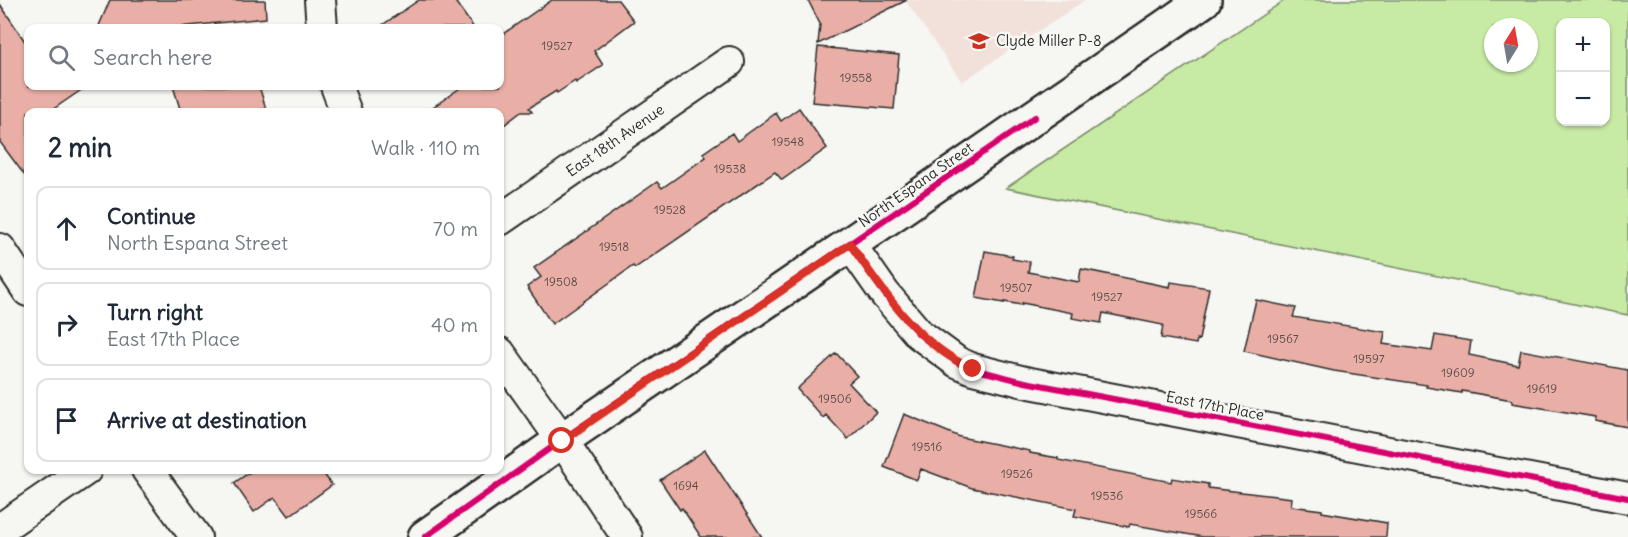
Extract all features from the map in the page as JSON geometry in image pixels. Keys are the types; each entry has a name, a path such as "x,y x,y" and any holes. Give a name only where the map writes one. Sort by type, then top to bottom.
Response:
{"street":[{"path":"320,0 322,24"},
{"name":"North Espana Street","path":"425,537 1204,0"},
{"name":"East 18th Avenue","path":"504,217 729,62"},
{"path":"338,90 344,108"},
{"name":"East 17th Place","path":"850,244 885,294 920,334 957,362 973,369 1025,382 1628,498"},
{"path":"0,249 24,285"},
{"path":"504,359 627,537"},
{"path":"0,529 80,474"},
{"path":"150,474 196,537"}],"shaded area":[{"name":"Clyde Miller P-8","path":"905,0 1085,0 962,82"}],"green space":[{"path":"1285,0 1628,0 1628,315 1006,188"}],"building":[{"path":"110,0 265,0 266,18 208,24 100,24"},
{"path":"419,0 454,0 471,24 384,24"},
{"path":"552,0 618,0 634,21 594,51 603,65 576,83 575,81 557,93 556,91 529,108 532,112 521,112 504,125 504,108 432,108 457,90 504,90 504,33"},
{"path":"808,0 907,0 818,44 820,24"},
{"path":"0,4 24,40 24,90 81,90 55,108 24,108 24,175 0,142"},
{"path":"818,47 899,55 894,109 812,102"},
{"path":"174,90 260,90 266,108 180,108"},
{"path":"799,108 827,148 782,180 775,172 635,268 633,266 552,324 527,287 541,277 534,268 657,182 662,188 706,157 703,153 732,133 737,141 776,113 781,121"},
{"path":"985,251 1030,262 1028,272 1079,282 1081,269 1170,287 1171,282 1209,288 1199,340 1197,339 1196,344 1161,338 1163,325 1103,313 1101,323 1072,318 1073,313 1022,303 1022,305 976,298"},
{"path":"1256,300 1296,308 1293,317 1385,332 1383,344 1432,351 1435,335 1471,341 1469,355 1518,365 1521,350 1628,370 1628,427 1595,421 1595,417 1512,403 1512,400 1334,371 1244,351"},
{"path":"836,353 857,376 849,383 876,412 848,439 826,415 823,418 797,389"},
{"path":"904,414 960,437 1030,451 1030,453 1058,458 1058,460 1171,482 1172,478 1208,484 1208,488 1292,498 1291,506 1387,523 1386,537 1203,537 1130,524 1129,527 1074,516 1076,509 972,488 921,469 917,480 884,467"},
{"path":"705,450 762,537 701,537 660,480"},
{"path":"247,474 324,474 332,485 289,516 275,497 254,512 234,483"}],"cycle path":[{"path":"425,537 562,440 1035,117"},
{"path":"850,244 885,294 919,334 957,362 973,369 1025,382 1628,498"}],"place":[{"name":"Clyde Miller P-8","path":"979,41"}],"route":[{"path":"562,441 850,244 885,294 920,334 957,362 973,369"}]}
